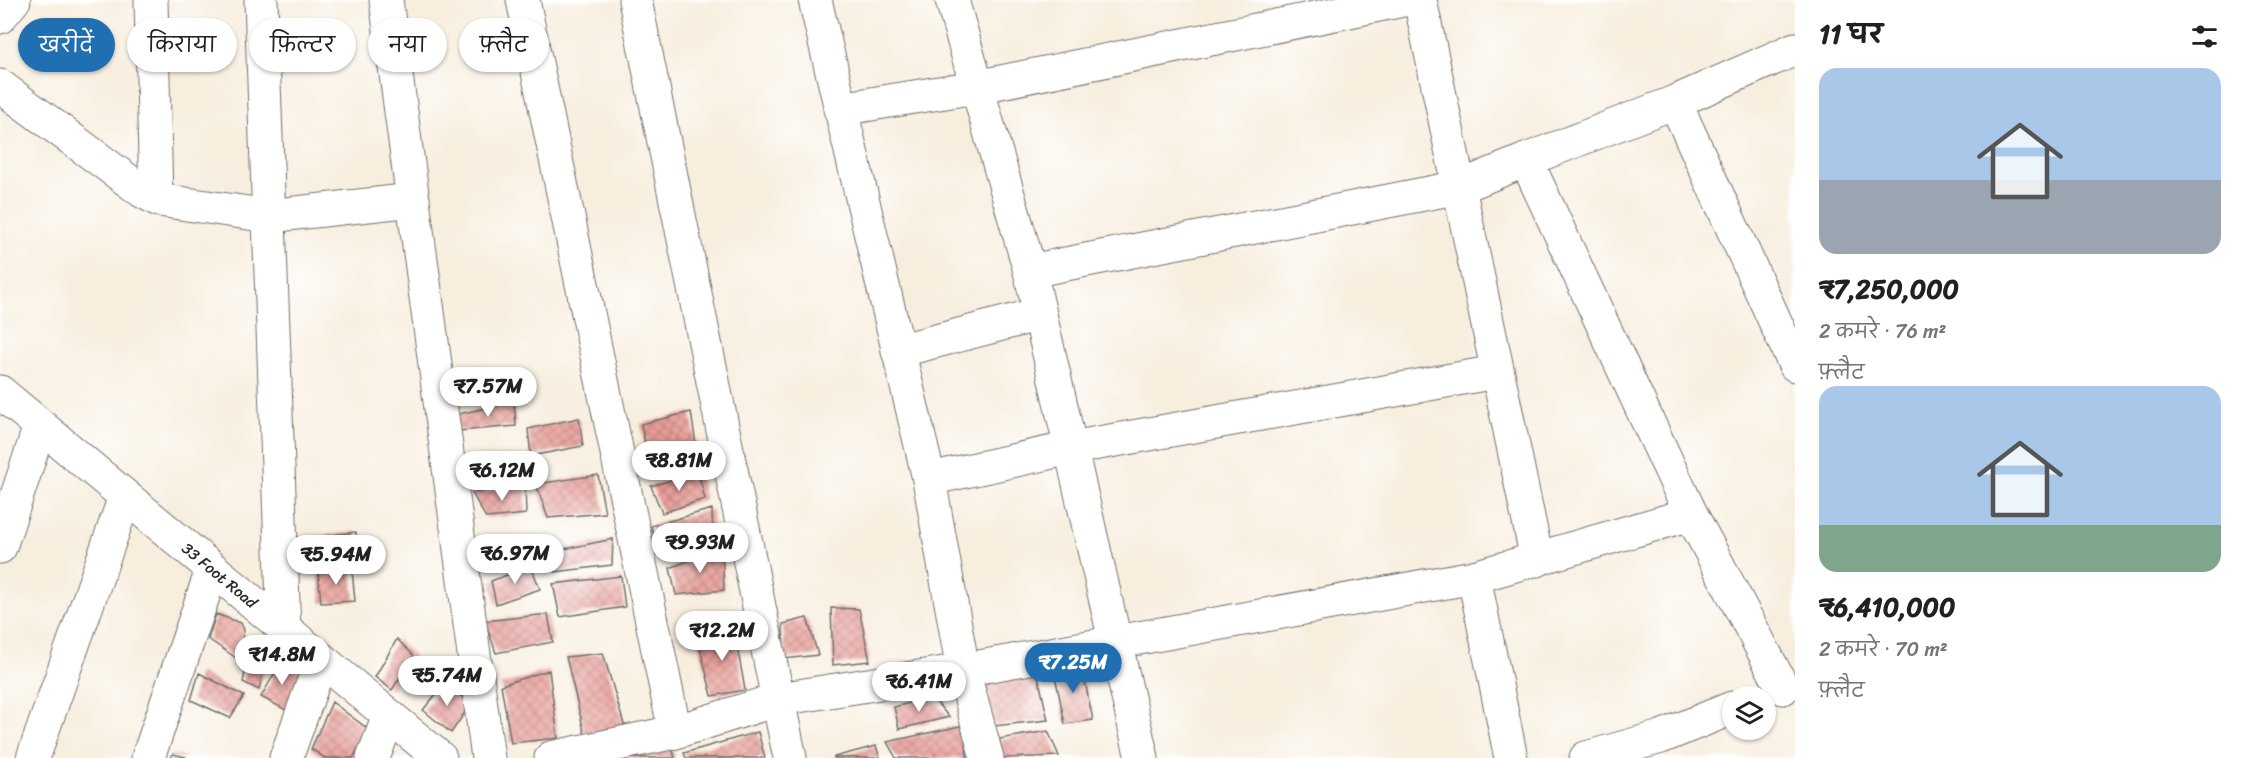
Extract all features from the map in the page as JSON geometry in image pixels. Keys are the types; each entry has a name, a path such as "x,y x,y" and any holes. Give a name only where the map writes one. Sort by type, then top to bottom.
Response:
{"street":[{"path":"0,17 14,0"},
{"path":"151,0 156,198"},
{"path":"261,0 284,630"},
{"path":"386,0 488,758"},
{"path":"523,0 675,732"},
{"path":"635,0 790,758"},
{"path":"815,0 929,479 963,670 987,758"},
{"path":"952,0 1030,272 1142,758"},
{"path":"840,109 976,87 1403,0"},
{"path":"1420,0 1537,560"},
{"path":"1030,272 1460,187 1675,102 1795,49"},
{"path":"0,86 156,198 269,216 413,200"},
{"path":"1675,102 1795,365"},
{"path":"1526,160 1691,514 1780,689"},
{"path":"898,351 1040,314"},
{"path":"929,479 1071,448 1496,372"},
{"name":"33 Foot Road","path":"0,392 440,758"},
{"path":"0,547 40,426"},
{"path":"33,758 125,497"},
{"path":"551,758 597,753 675,732 779,699 963,670 1474,577 1691,514"},
{"path":"148,758 212,570"},
{"path":"1474,577 1511,758"},
{"path":"286,758 321,661"},
{"path":"1586,758 1665,748 1722,714"},
{"path":"373,758 389,716"}],"building":[{"path":"514,402 516,426 459,431 454,415"},
{"path":"691,412 697,451 648,460 641,424"},
{"path":"579,418 583,446 531,456 528,429"},
{"path":"698,472 705,499 662,513 651,486"},
{"path":"598,475 605,513 548,518 536,484"},
{"path":"525,484 526,514 486,518 472,493"},
{"path":"712,509 713,538 660,556 651,526"},
{"path":"356,532 357,553 314,556 309,538"},
{"path":"613,539 612,565 555,572 545,553"},
{"path":"527,540 529,557 488,569 478,542"},
{"path":"722,547 724,590 676,595 670,568"},
{"path":"531,566 540,589 496,604 491,581"},
{"path":"352,570 355,601 321,603 318,571"},
{"path":"621,576 625,607 560,617 553,584"},
{"path":"831,608 859,609 870,661 833,665"},
{"path":"216,614 241,623 244,630 238,659 208,639"},
{"path":"548,614 553,642 496,653 485,621"},
{"path":"807,618 818,655 784,659 783,624"},
{"path":"734,628 745,690 712,696 697,636"},
{"path":"397,639 414,656 392,690 375,677"},
{"path":"252,640 268,648 259,690 243,682"},
{"path":"603,653 625,728 585,735 566,657"},
{"path":"282,660 302,674 286,710 261,697"},
{"path":"1053,666 1082,667 1093,720 1065,724"},
{"path":"1036,667 1048,720 994,726 984,684"},
{"path":"549,670 558,738 511,743 501,685"},
{"path":"199,673 244,696 230,718 191,700"},
{"path":"447,681 470,705 451,733 423,710"},
{"path":"932,697 949,717 899,729 894,707"},
{"path":"332,702 368,729 353,758 325,758 311,749"},
{"path":"965,725 967,758 896,758 887,742"},
{"path":"1048,731 1059,756 1004,758 999,739"},
{"path":"758,732 765,758 686,758 684,753"},
{"path":"671,743 675,758 618,758"},
{"path":"876,746 880,758 834,758 834,757"},
{"path":"173,754 186,757 186,758 170,758"}]}
